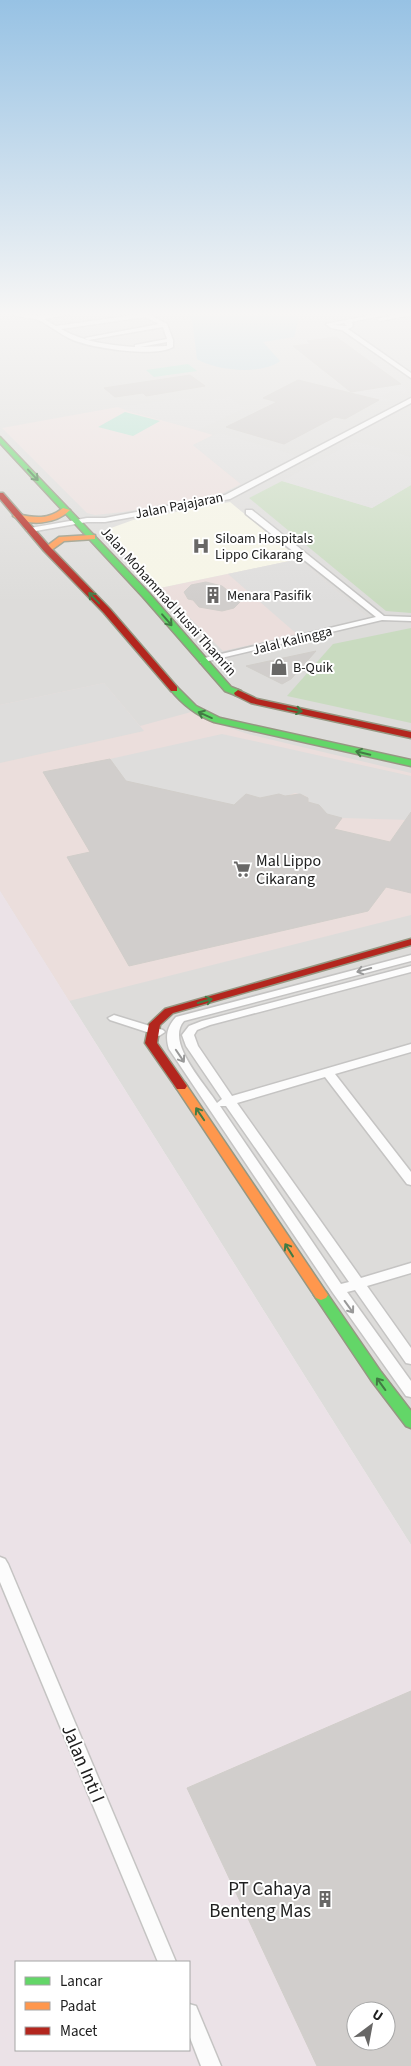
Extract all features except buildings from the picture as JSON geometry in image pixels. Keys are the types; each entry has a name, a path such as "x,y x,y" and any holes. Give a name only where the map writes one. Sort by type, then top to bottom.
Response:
{"street":[{"name":"Jalan Pajajaran","path":"32,532 105,520 233,494 391,410"},
{"name":"Jalan Mohammad Husni Thamrin","path":"0,440 146,595 228,689 254,700 411,735"},
{"path":"0,495 47,549 107,611 185,702 200,714 216,720 411,763"},
{"path":"17,516 30,519 46,519 55,517 66,510"},
{"path":"249,512 382,618"},
{"path":"47,549 50,545 63,538 92,537"},
{"name":"Jalal Kalingga","path":"203,661 382,618 411,619"},
{"path":"411,942 169,1012 158,1018 152,1031 152,1043 293,1256 396,1404 411,1422"},
{"path":"411,958 180,1019 170,1034 175,1049 338,1290 411,1392"},
{"path":"188,1034 193,1028 206,1023 411,969"},
{"path":"114,1018 152,1031 188,1034"},
{"path":"188,1034 192,1046 229,1101 411,1359"},
{"path":"214,1106 411,1048"},
{"path":"327,1072 411,1181"},
{"path":"263,1208 281,1204"},
{"path":"338,1290 411,1268"},
{"path":"396,1404 411,1399"},
{"name":"Jalan Inti I","path":"0,1564 168,1961"},
{"path":"190,2015 211,2066"}],"shaded area":[{"path":"0,410 411,410 411,1545 0,891"},
{"path":"99,410 130,410 213,435 193,445 241,484 219,495 95,515 87,513 2,428"},
{"path":"126,410 240,410 198,430"},
{"path":"219,433 298,456 241,484 193,445"},
{"path":"355,441 411,457 411,485 372,508 282,481"},
{"name":"Siloam Hospitals Lippo Cikarang","path":"230,502 299,559 160,588 104,534 111,528 133,520"},
{"path":"299,559 370,619 223,651 160,588"},
{"path":"299,559 370,619 298,635 228,574"},
{"path":"104,683 140,726 191,712 203,719 248,734 411,773 411,915 69,1001 0,891 0,705"},
{"path":"104,683 144,731 0,763 0,705"},
{"path":"222,734 411,776 411,820 342,818 327,814 319,805 309,802 306,796 295,793 286,796 279,794 260,798 246,794 234,805 126,781 110,759"},
{"path":"0,891 411,1545 411,2066 0,2066"}],"green space":[{"path":"125,412 160,421 133,436 98,427"},
{"path":"282,481 372,508 411,485 411,613 386,611 249,498"},
{"path":"411,628 411,723 287,696 333,644"}],"traffic: fast":[{"path":"0,439 146,595 228,689 238,693"},
{"path":"174,689 193,708 217,720 411,763"},
{"path":"321,1295 376,1376 411,1422"}],"traffic: slow":[{"path":"17,516 43,520 55,517 66,510"},
{"path":"47,549 62,539 92,537"},
{"path":"181,1086 321,1295"}],"traffic: jam":[{"path":"0,495 47,549 107,611 174,689"},
{"path":"238,693 254,701 411,735"},
{"path":"181,1086 151,1043 155,1024 169,1011 411,942"}],"place":[{"name":"Siloam Hospitals Lippo Cikarang","path":"201,546"},
{"name":"Menara Pasifik","path":"213,595"},
{"name":"B-Quik","path":"279,667"},
{"name":"Mal Lippo Cikarang","path":"242,869"},
{"name":"PT Cahaya Benteng Mas","path":"325,1899"}]}
